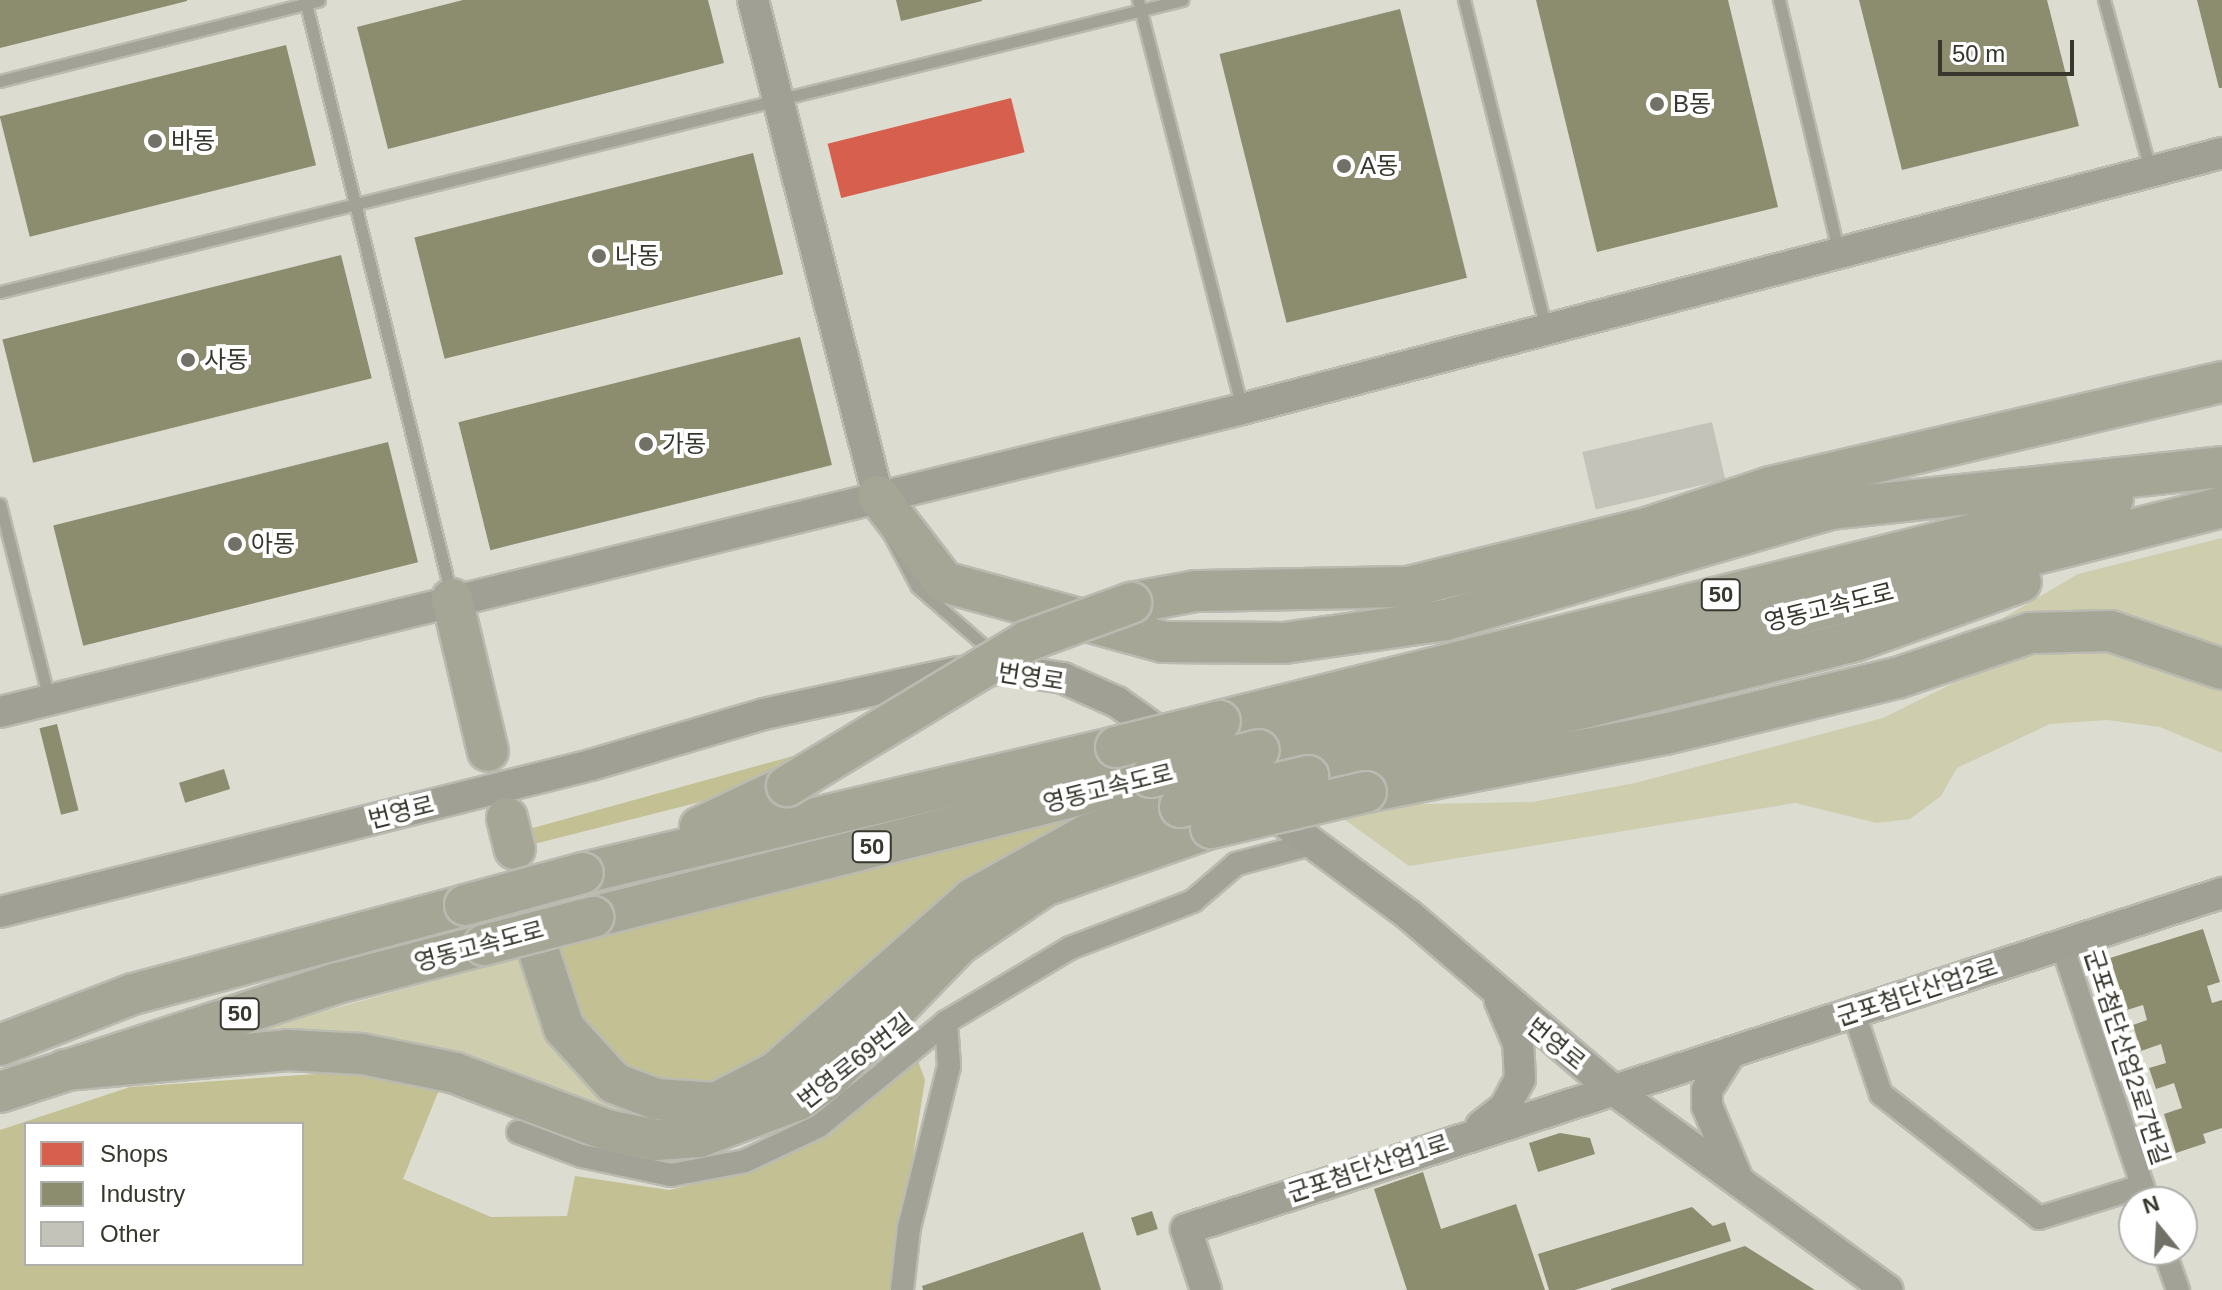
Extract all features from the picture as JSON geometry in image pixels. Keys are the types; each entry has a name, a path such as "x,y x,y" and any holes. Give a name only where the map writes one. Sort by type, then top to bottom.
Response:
{"highway":[{"path":"598,869 787,786 1027,641 1131,603 1195,591 1408,587 1650,527 1771,487 2222,382"},
{"path":"878,496 944,582 1163,642 1284,643 1446,620 1830,509 2222,470"},
{"name":"영동고속도로","path":"0,1045 133,994 598,869 1116,747 2222,470"},
{"path":"65,1070 288,1050 362,1054 455,1073 607,1130 656,1140 699,1137 798,1100 831,1076 959,944 1044,886 1196,818 1308,776 1855,641 2222,509"},
{"name":"영동고속도로","path":"0,1092 338,983 2222,509"},
{"path":"452,599 488,751"},
{"path":"540,955 564,1028 614,1083 656,1099 716,1103 776,1072 972,899 1087,835 1366,792 1681,730 1897,678 2030,633 2110,631 2222,669"}],"street":[{"path":"753,0 878,496"},
{"path":"0,712 452,599 1242,409 2222,153"},
{"name":"번영로","path":"0,912 591,765 764,714 1003,669 1063,678 1117,702 1315,843 1409,915 1500,999 1612,1089 1877,1286"},
{"name":"번영로69번길","path":"518,1132 582,1156 671,1175 745,1161 819,1126 946,1022 1070,948 1193,901 1236,864 1315,843"},
{"name":"군포첨단산업2로","path":"1612,1089 2222,893"},
{"name":"군포첨단산업2로7번길","path":"2062,945 2142,1186"},
{"path":"1468,1135 1505,1107 1520,1079 1518,1043 1500,999"},
{"name":"군포첨단산업2로7번길","path":"1854,1013 1881,1094 2039,1218 2118,1200"},
{"name":"번영로69번길","path":"902,1290 909,1228 949,1066 946,1022"},
{"path":"1731,1052 1707,1106 1740,1184"},
{"name":"군포첨단산업1로","path":"1206,1290 1186,1229 1612,1089"},
{"path":"2170,1266 2178,1290"}],"lane":[{"path":"0,81 319,0"},
{"path":"0,292 778,102 1139,5 1182,0"},
{"path":"1464,0 1546,329"},
{"path":"1779,0 1839,253"},
{"path":"2104,0 2151,172"},
{"path":"305,2 452,599"},
{"path":"1139,5 1242,409"},
{"path":"878,496 887,541 904,571 990,647 1003,669"},
{"path":"0,504 50,699"}],"green space":[{"path":"2222,538 2222,656 1981,631 2078,574"},
{"path":"2079,639 2222,682 2222,753 2160,727 2107,720 2050,724 1957,768 1941,796 1910,819 1877,823 1795,803 1409,866 1341,817 1379,805 1532,802 1635,783 1883,718 2024,648"},
{"path":"530,955 681,1120 645,1123 229,1037"}],"shaded area":[{"path":"851,740 712,799 526,846 522,831"},
{"path":"1131,800 737,1082 672,1088 594,1053 550,951"},
{"path":"917,1058 925,1080 892,1290 0,1290 0,1130 24,1122 24,1266 304,1266 304,1122 24,1122 130,1087 360,1071 439,1090 403,1179 491,1217 567,1216 575,1176 669,1190 750,1171 830,1135"}],"building: Shops":[{"path":"1011,98 1025,152 841,198 828,144"}],"building: Industry":[{"path":"0,0 187,0 187,1 0,48"},
{"path":"463,0 708,0 724,63 388,149 357,27"},
{"path":"896,0 982,0 982,1 901,21"},
{"name":"B동","path":"1536,0 1728,0 1778,207 1597,252"},
{"path":"1859,0 2047,0 2079,126 1902,170"},
{"path":"2197,0 2222,0 2222,88 2219,88"},
{"name":"A동","path":"1400,9 1467,278 1287,323 1220,54"},
{"name":"바동","path":"286,45 316,165 30,237 0,116"},
{"name":"나동","path":"753,153 783,274 445,359 414,237"},
{"name":"사동","path":"341,255 372,378 33,463 2,339"},
{"name":"가동","path":"800,337 832,465 490,550 458,422"},
{"name":"아동","path":"388,442 418,562 83,646 53,525"},
{"path":"57,724 79,810 61,815 40,728"},
{"path":"224,769 230,789 185,803 179,783"},
{"path":"2203,929 2220,982 2207,986 2212,1003 2222,1000 2222,1128 2203,1134 2206,1143 2176,1153 2164,1114 2182,1108 2174,1083 2156,1089 2149,1068 2166,1063 2161,1044 2141,1051 2133,1025 2147,1020 2143,1005 2127,1010 2110,958"},
{"path":"1560,1133 1590,1138 1595,1154 1538,1172 1529,1143"},
{"path":"1423,1172 1441,1229 1516,1204 1545,1290 1407,1290 1374,1189"},
{"path":"1692,1207 1713,1226 1725,1222 1731,1241 1575,1290 1549,1290 1538,1254"},
{"path":"1152,1211 1158,1229 1137,1236 1131,1218"},
{"path":"1083,1232 1101,1290 923,1290 922,1286"},
{"path":"1745,1246 1815,1290 1611,1290 1611,1289"}],"building: Other":[{"path":"1712,422 1725,479 1596,509 1582,452"}],"place":[{"name":"B동","path":"1657,104"},
{"name":"바동","path":"155,141"},
{"name":"A동","path":"1344,166"},
{"name":"나동","path":"599,256"},
{"name":"사동","path":"188,360"},
{"name":"가동","path":"646,444"},
{"name":"아동","path":"235,544"}]}
